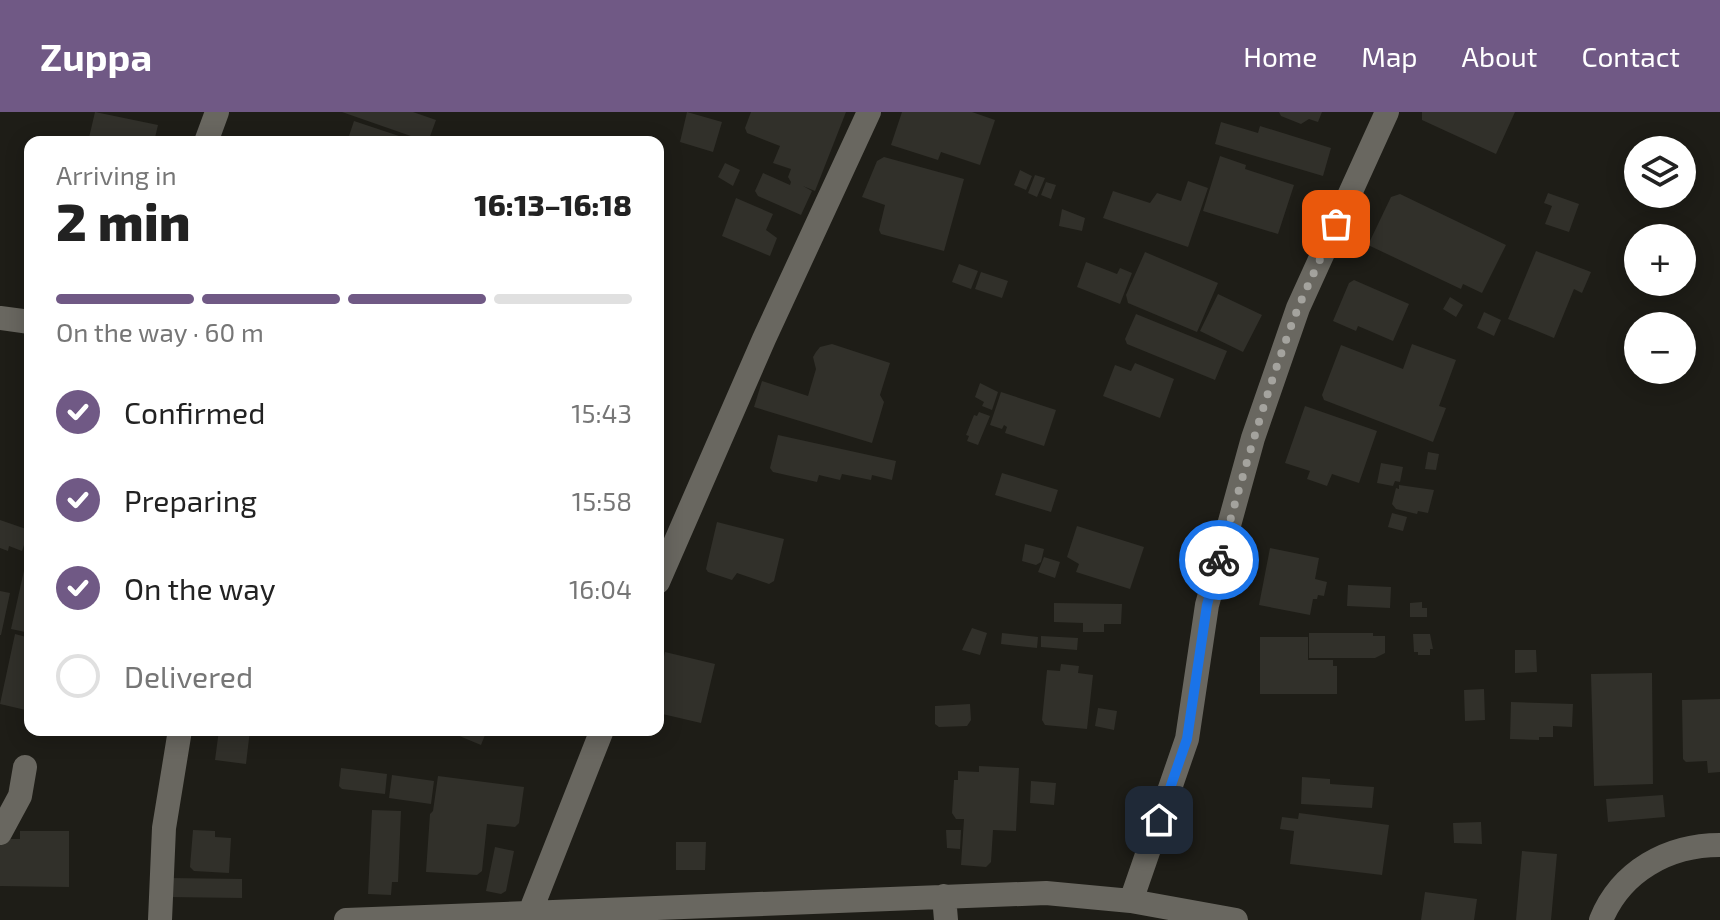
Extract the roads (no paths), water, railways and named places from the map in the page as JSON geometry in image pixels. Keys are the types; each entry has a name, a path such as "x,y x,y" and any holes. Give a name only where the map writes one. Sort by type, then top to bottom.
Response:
{"street":[{"path":"208,136 217,112"},
{"path":"664,568 757,354 869,112"},
{"path":"1131,901 1187,739 1207,605 1253,438 1298,308 1387,112"},
{"path":"0,318 24,321"},
{"path":"160,920 164,828 179,736"},
{"path":"529,915 600,736"},
{"path":"0,833 20,796 25,767"},
{"path":"1601,920 1621,884 1649,861 1704,845 1720,845"},
{"path":"346,920 945,908 1046,893 1131,901 1236,920"}]}
